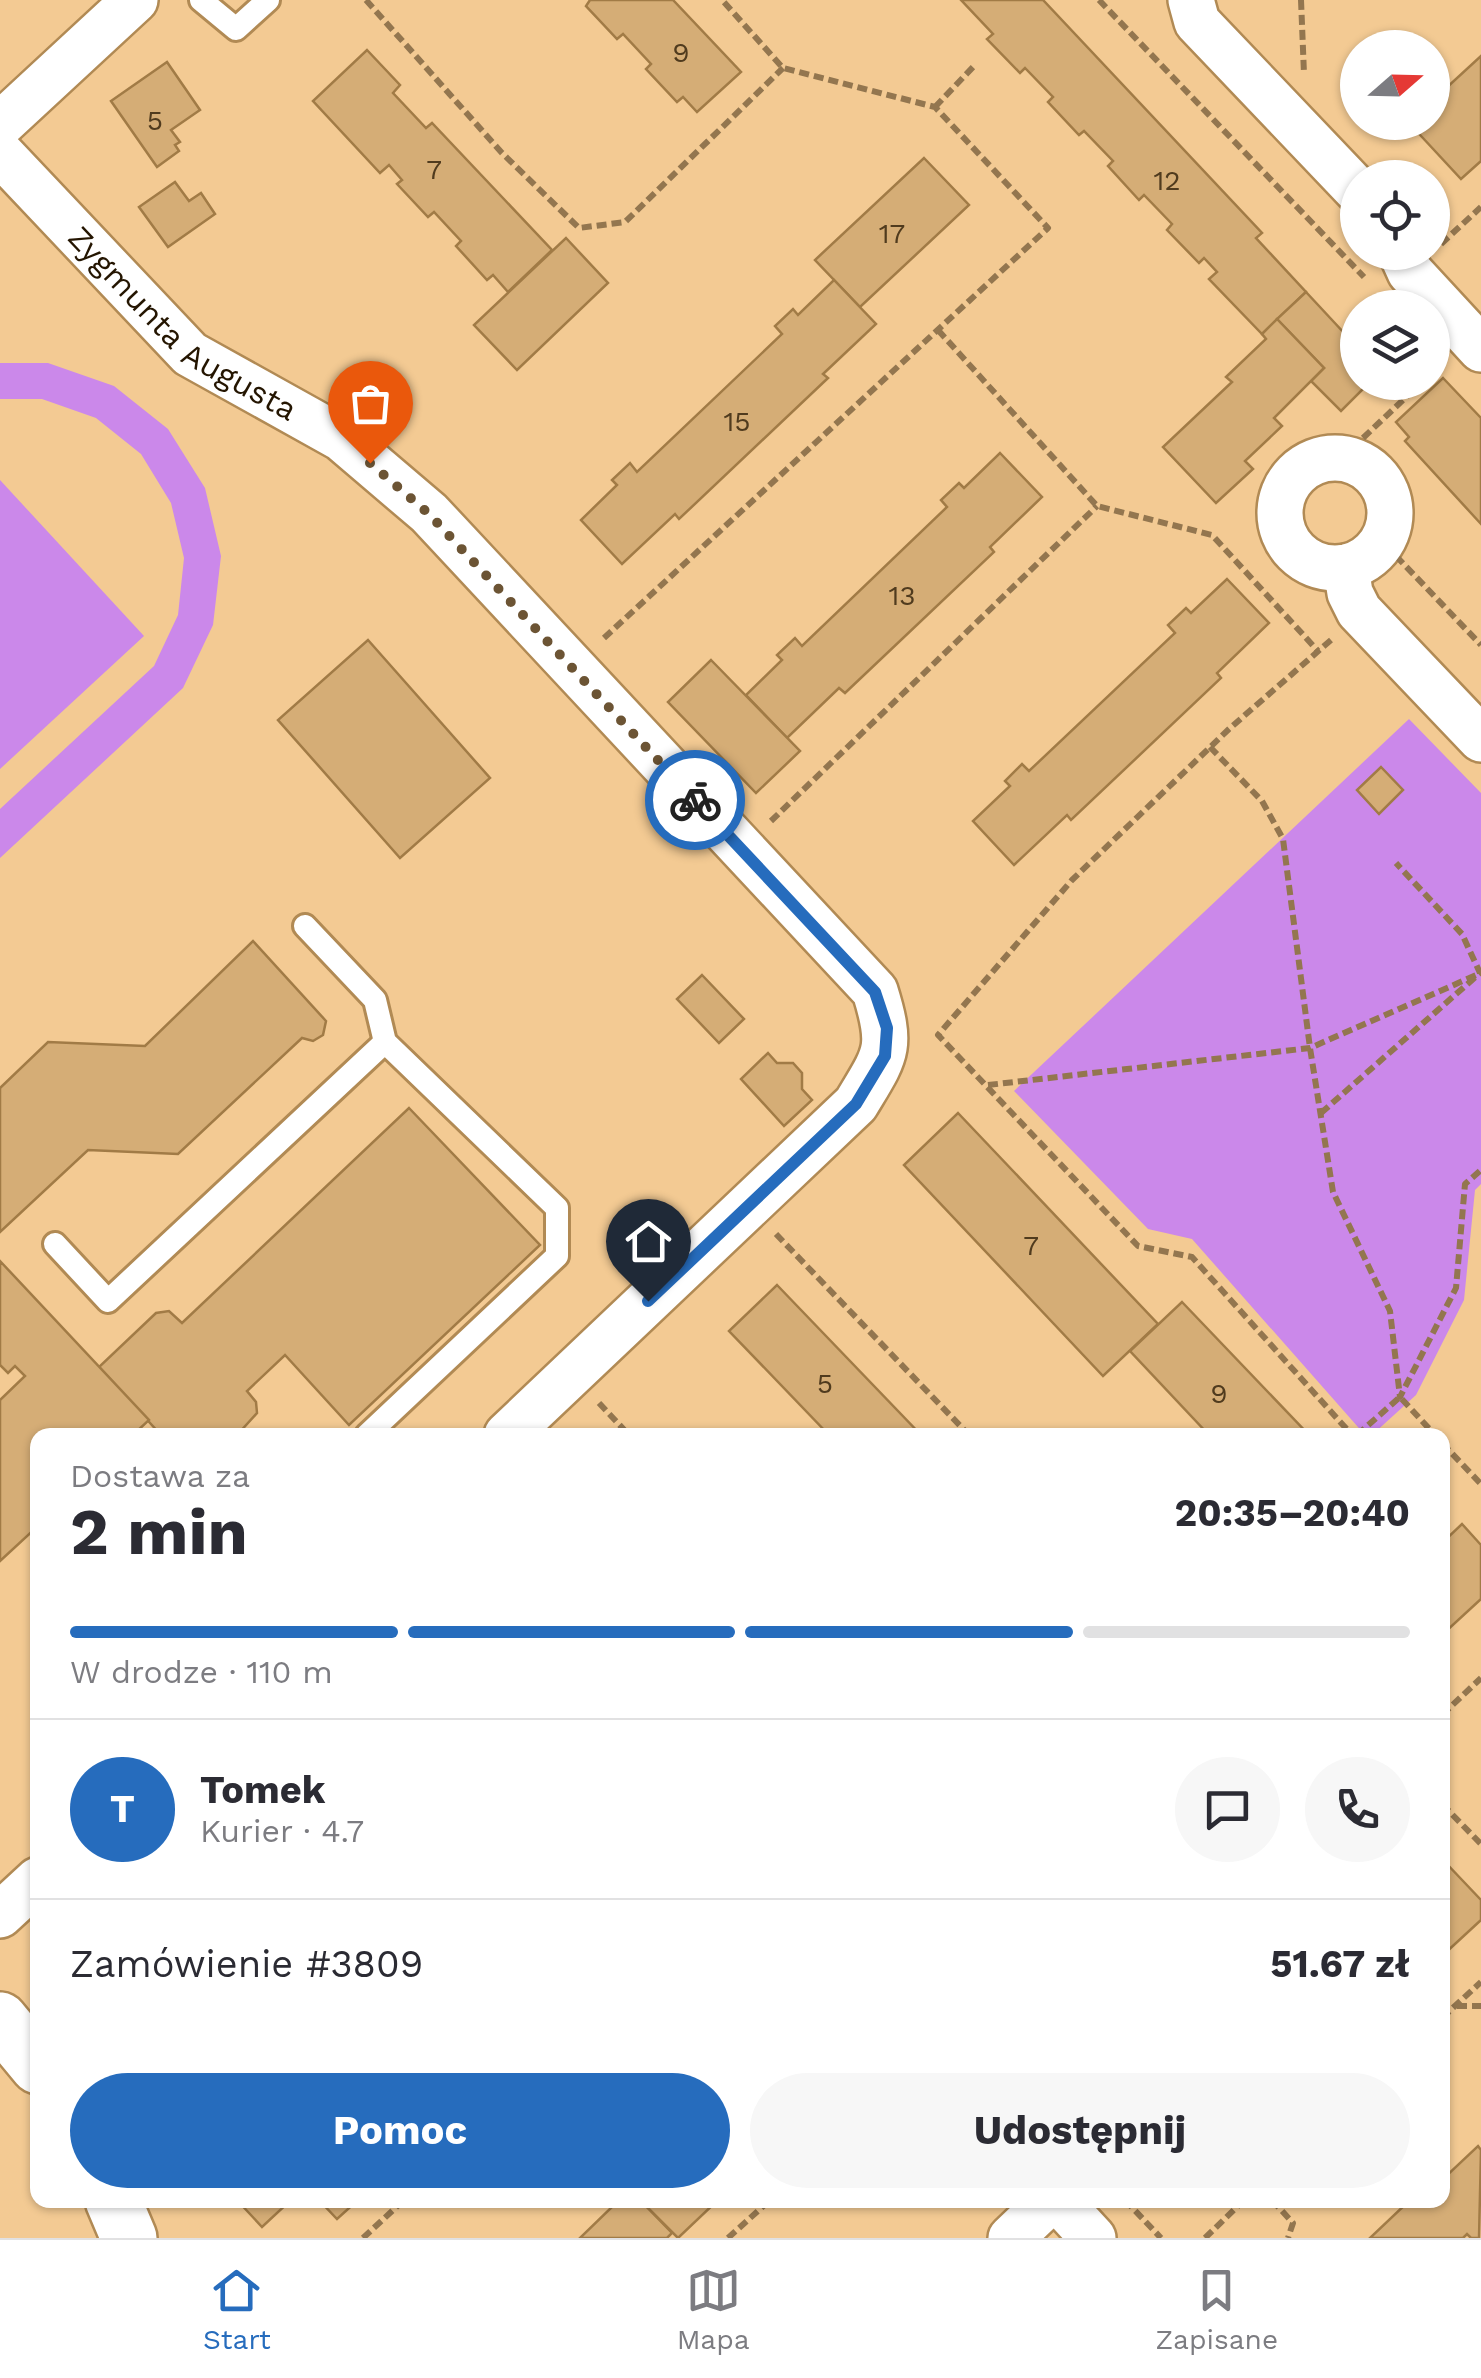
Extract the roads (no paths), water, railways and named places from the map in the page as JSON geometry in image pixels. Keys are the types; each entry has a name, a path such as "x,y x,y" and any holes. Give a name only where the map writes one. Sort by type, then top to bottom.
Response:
{"street":[{"path":"0,126 135,0"},
{"path":"1191,0 1196,22 1340,173"},
{"name":"Zygmunta Augusta","path":"0,153 190,354 341,438 429,514 875,992 887,1028 885,1056 856,1104 513,1428"},
{"path":"1423,270 1481,349"},
{"path":"1346,567 1350,594 1360,611 1481,739"},
{"path":"0,1915 30,1887"},
{"path":"0,2020 30,2056"},
{"path":"117,2208 130,2238"},
{"path":"1011,2238 1045,2208"},
{"path":"1062,2208 1093,2238"}],"lane":[{"path":"201,0 236,29 268,0"},
{"path":"306,926 374,1000 386,1042 557,1208 557,1256 374,1428"},
{"path":"55,1244 108,1301 386,1042"}]}
